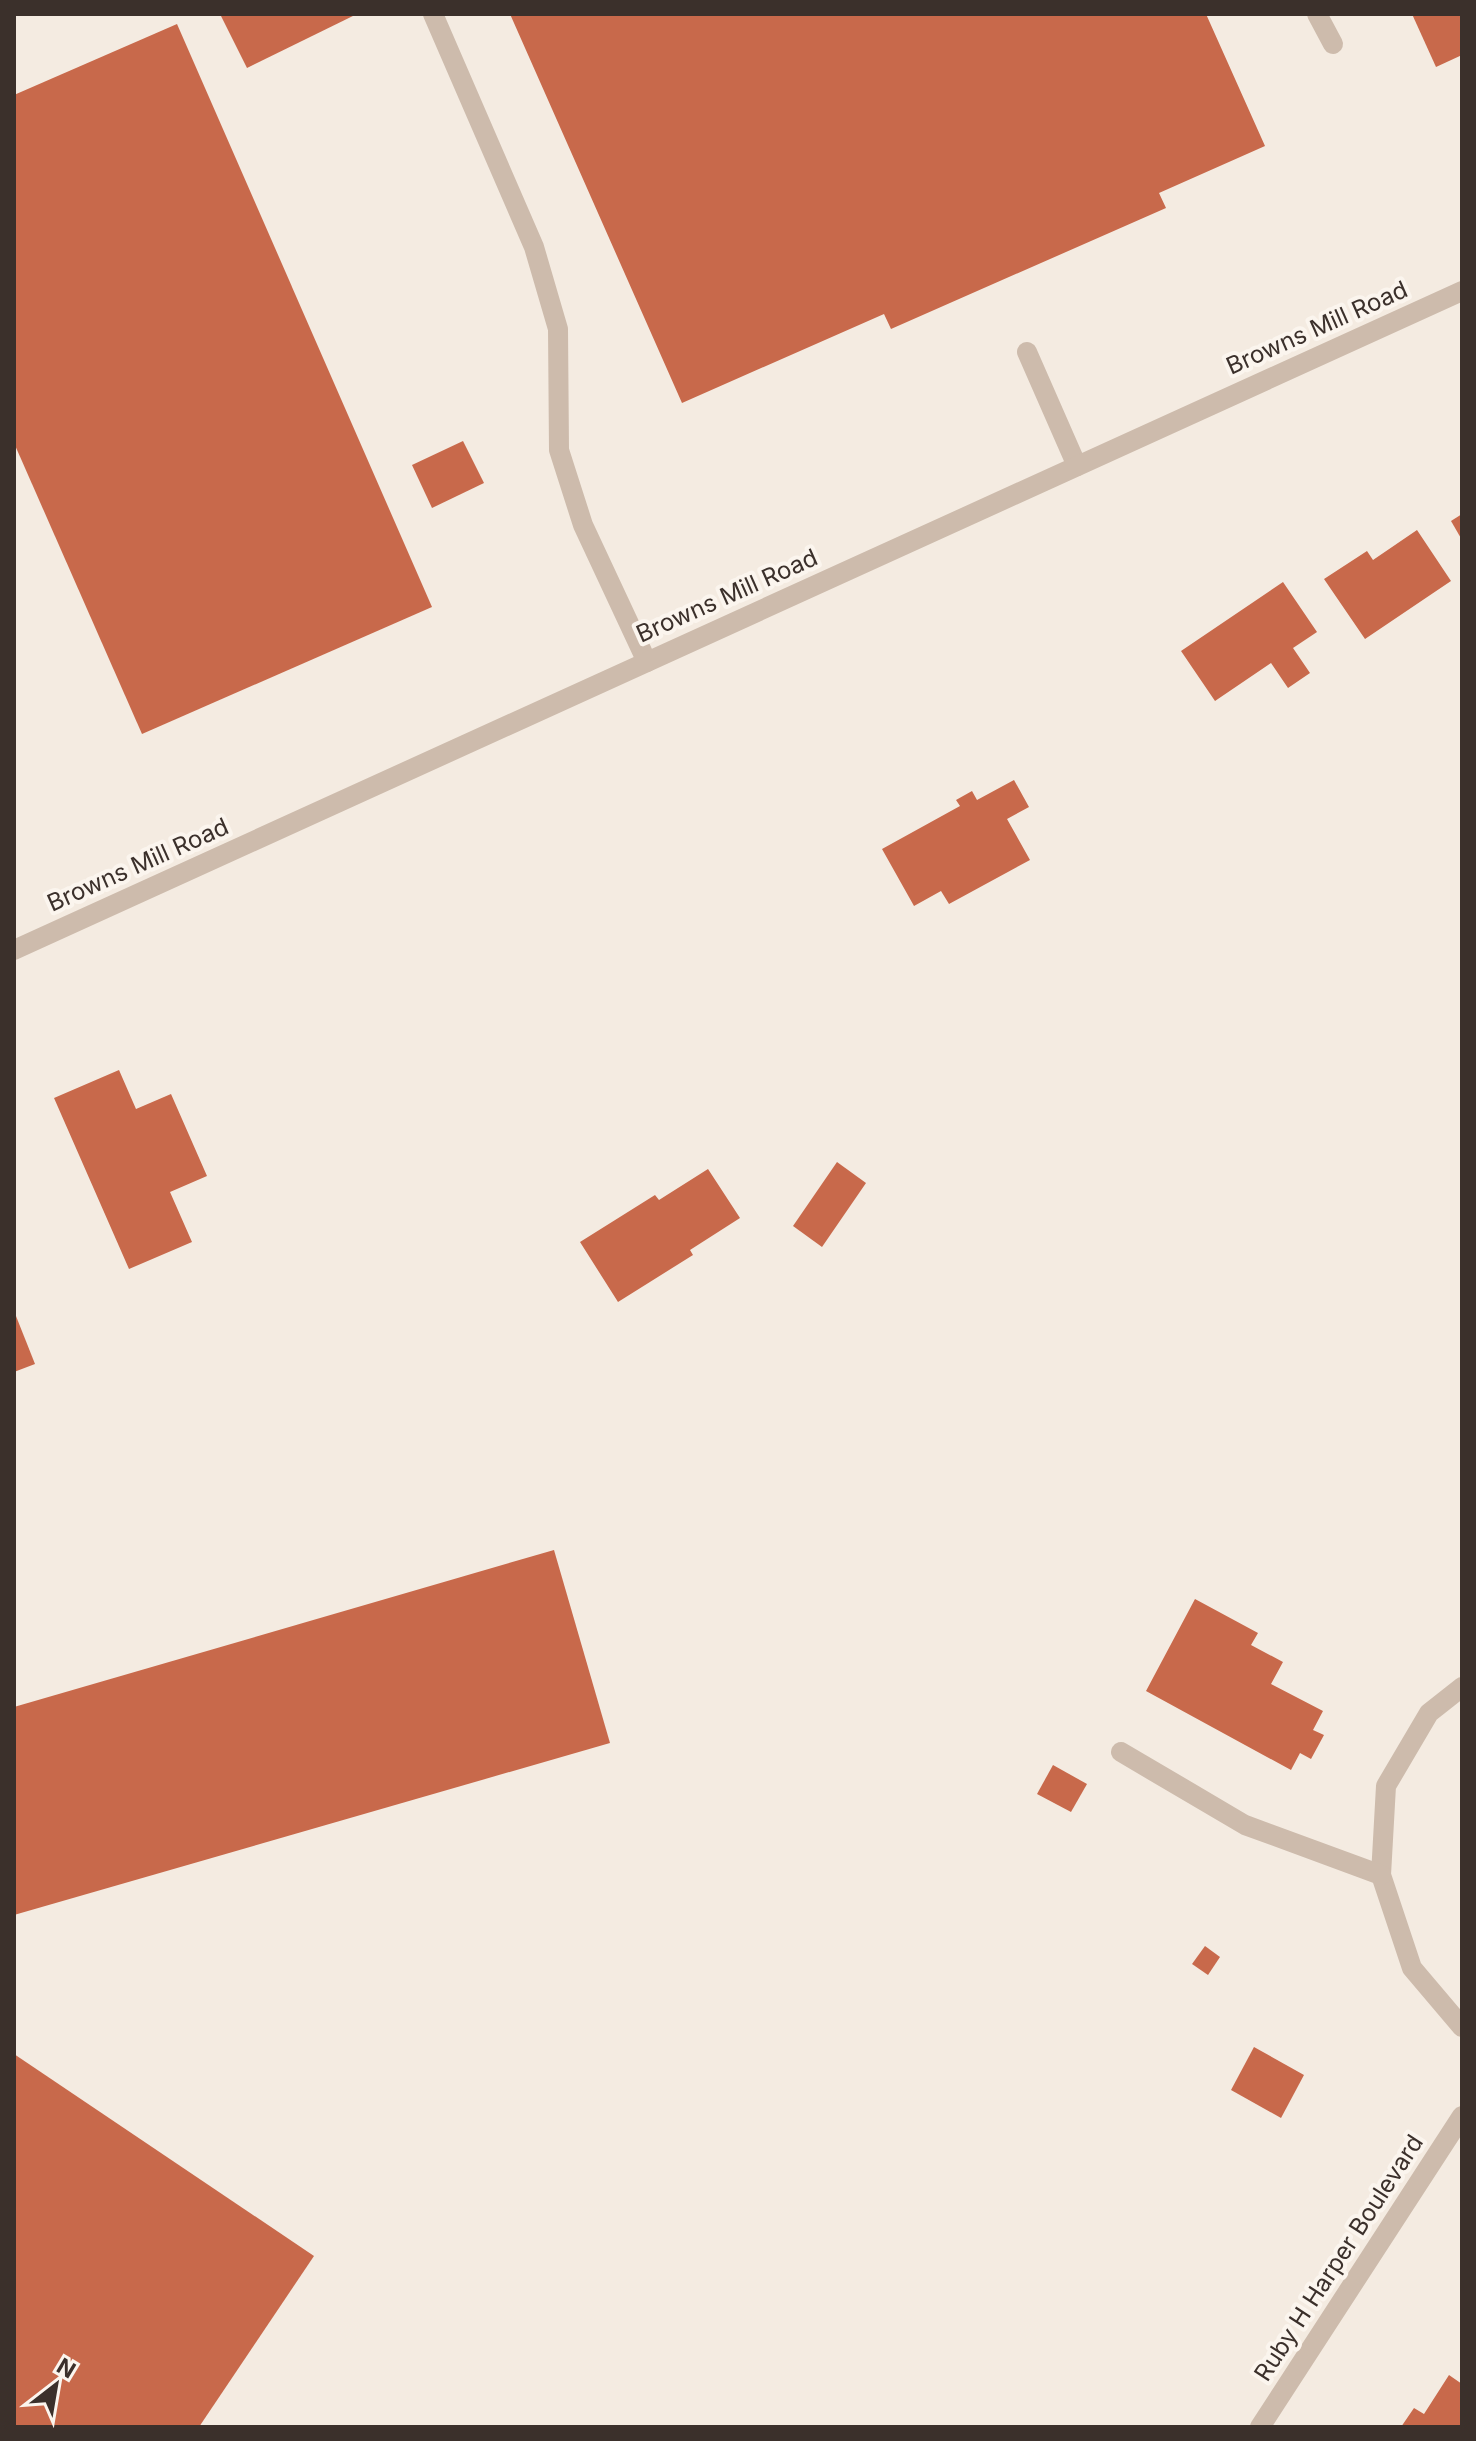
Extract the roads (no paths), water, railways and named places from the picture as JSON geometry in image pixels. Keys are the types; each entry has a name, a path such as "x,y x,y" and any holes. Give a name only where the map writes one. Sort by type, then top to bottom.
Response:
{"street":[{"path":"433,14 534,247 558,329 559,450 583,525 647,662"},
{"path":"1317,14 1333,44"},
{"name":"Browns Mill Road","path":"14,950 1462,291"},
{"path":"1027,352 1077,466"},
{"path":"1462,1687 1429,1713 1386,1786 1381,1875 1412,1968 1462,2027"},
{"path":"1121,1752 1245,1825 1381,1875"},
{"name":"Ruby H Harper Boulevard","path":"1260,2427 1462,2116"}]}
